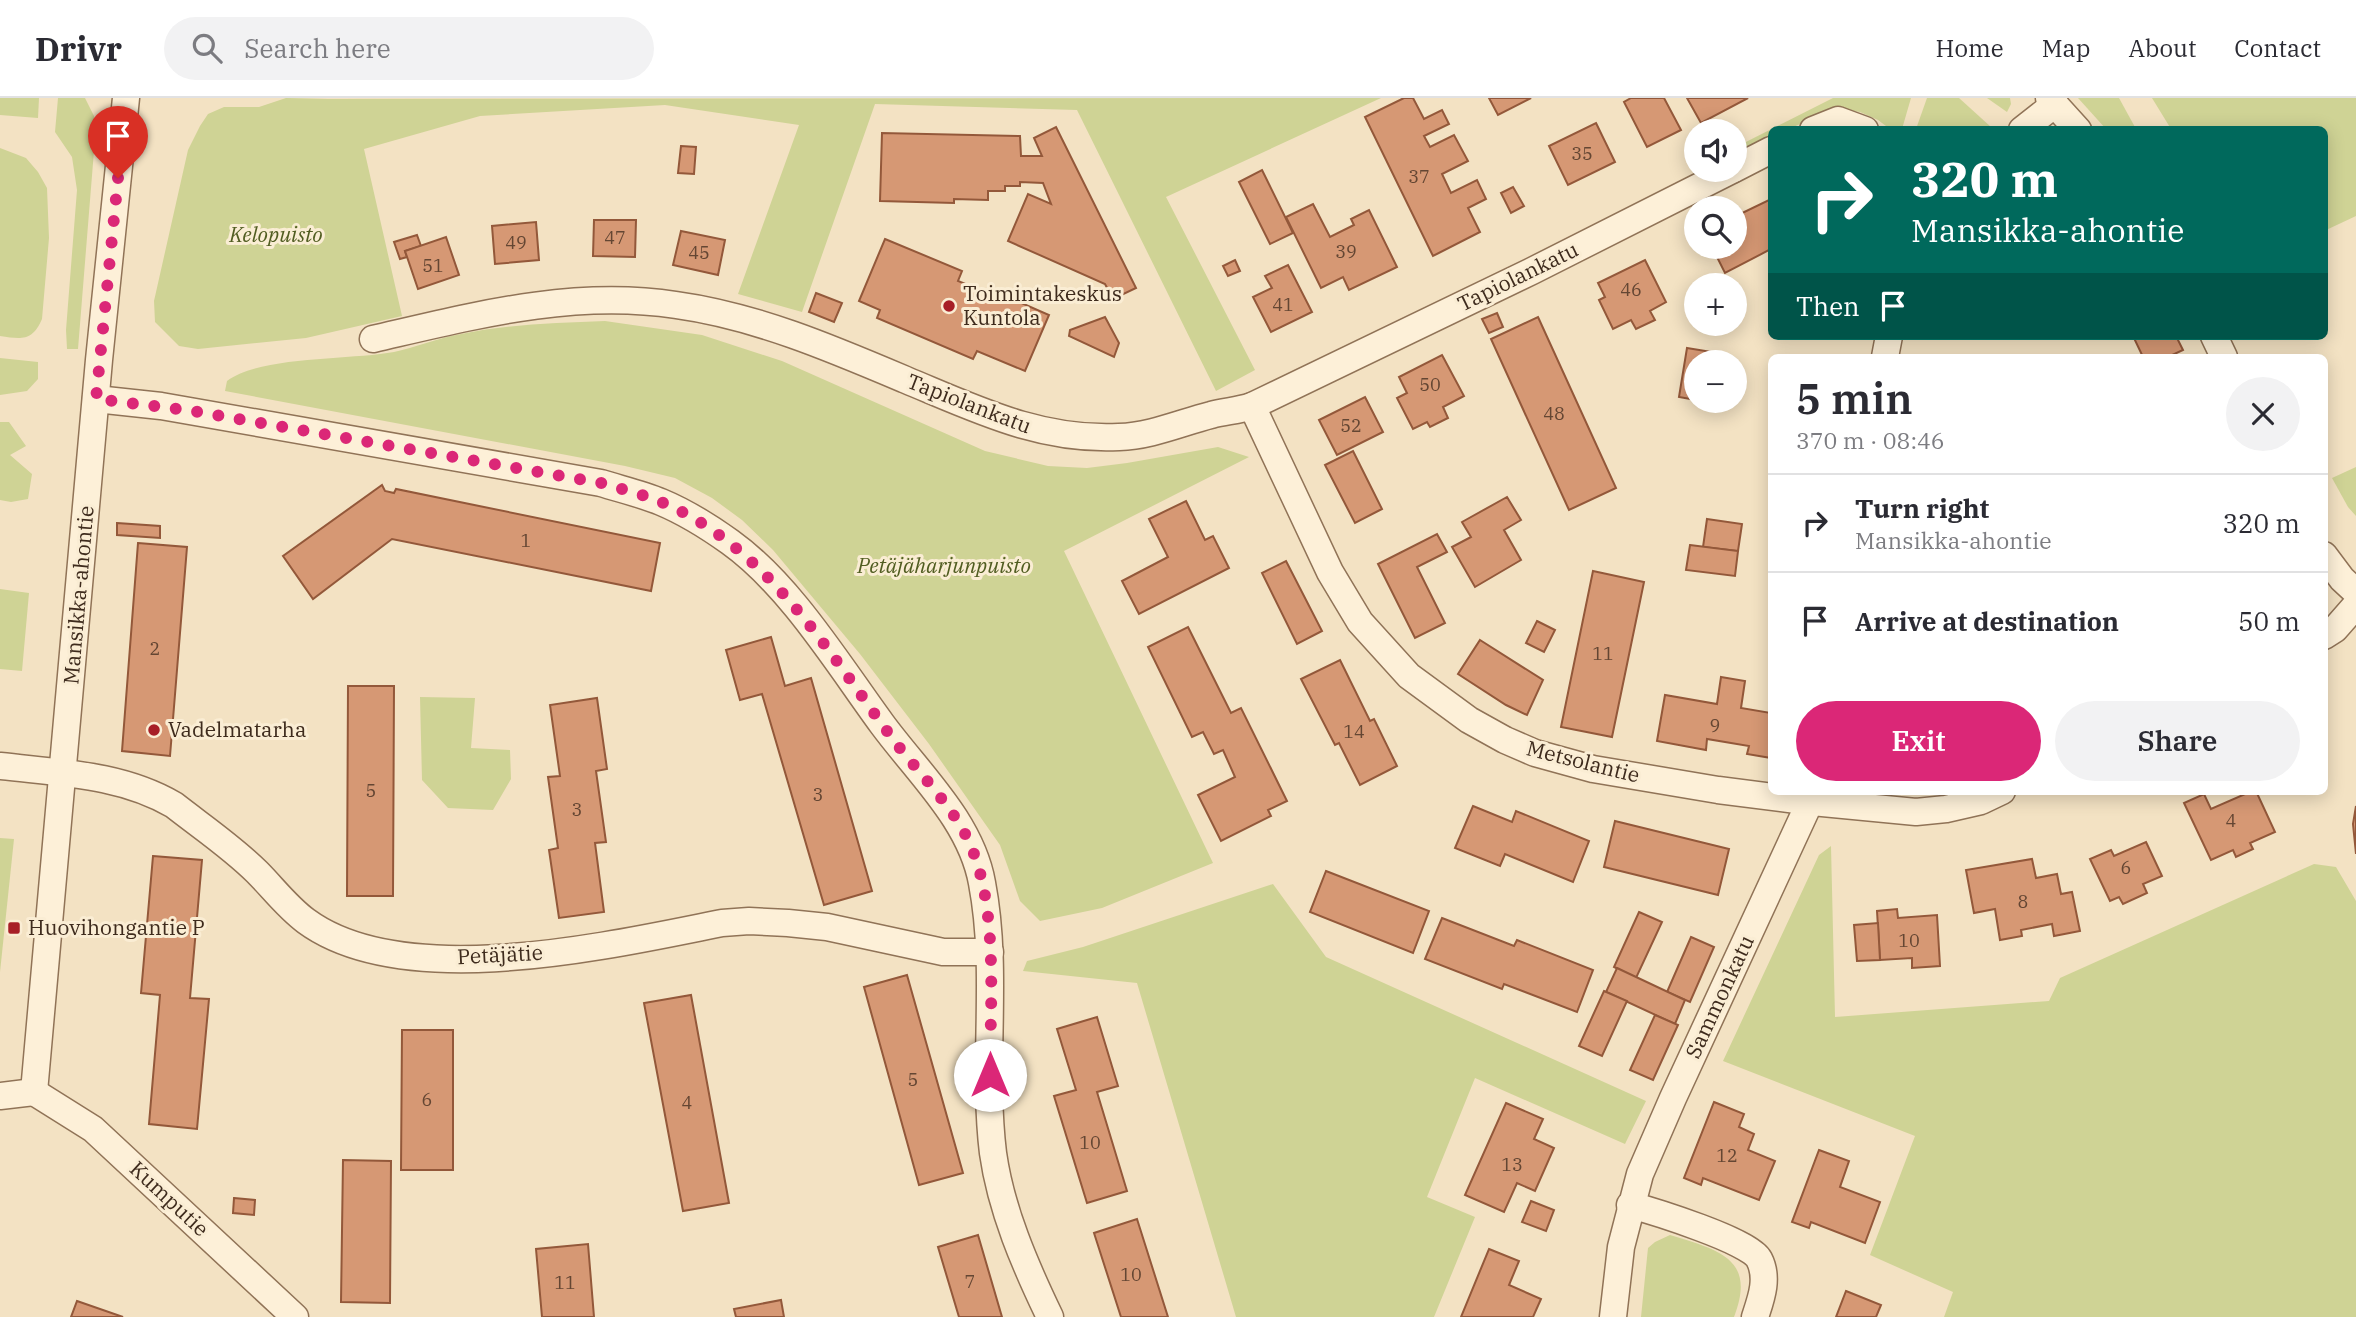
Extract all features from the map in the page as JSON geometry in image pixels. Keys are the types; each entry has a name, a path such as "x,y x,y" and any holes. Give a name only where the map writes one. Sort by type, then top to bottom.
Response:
{"street":[{"name":"Mansikka-ahontie","path":"34,1092 96,399 126,98"},
{"path":"2026,126 2052,101 2074,126"},
{"path":"1823,126 1838,120 1855,126"},
{"name":"Tapiolankatu","path":"1747,162 1768,152"},
{"name":"Tapiolankatu","path":"373,340 549,302 601,299 645,301 717,312 780,331 851,357 1003,421 1044,432 1120,437 1166,430 1212,414 1252,406 1532,271 1707,182"},
{"path":"96,399 187,410 601,483 660,502 693,518 731,543 765,572 797,609 957,823 974,852 987,909 990,952 990,1101 995,1162 1008,1221 1050,1317"},
{"name":"Metsolantie","path":"1252,406 1346,601 1384,650 1409,676 1437,699 1505,740 1545,756 1593,769 1718,790 1768,793"},
{"path":"2328,560 2356,592"},
{"path":"2328,633 2356,605"},
{"name":"Petäjätie","path":"0,766 116,781 159,796 255,870 307,921 331,935 380,953 465,959 545,954 722,923 749,921 827,928 943,952 990,952"},
{"name":"Metsolantie","path":"1813,796 1916,812 1969,804 1992,795"},
{"name":"Sammonkatu","path":"1613,1317 1620,1247 1640,1174 1813,796"},
{"path":"0,1096 34,1092"},
{"name":"Kumputie","path":"34,1092 93,1129 295,1317"},
{"path":"1630,1205 1653,1211 1747,1247 1759,1259 1763,1274 1764,1293 1755,1317"}],"green space":[{"path":"0,98 39,98 38,118 0,115"},
{"path":"58,98 85,98 96,126 78,349 67,349 66,330 77,190 72,157 55,132"},
{"name":"Kelopuisto","path":"286,98 1381,98 1166,197 1255,370 1216,391 1077,110 875,104 802,312 738,294 799,125 665,105 480,116 364,149 402,316 306,338 198,349 179,346 155,322 154,301 188,150 208,114 224,107 259,107"},
{"path":"1833,98 1911,98 1903,126 1886,126 1860,112 1835,108 1796,126 1778,126"},
{"path":"1927,98 1959,98 1990,126 1917,126"},
{"path":"1987,98 2010,98 2011,104 2007,112"},
{"path":"2078,98 2119,98 2134,126 2103,126"},
{"path":"2152,98 2356,98 2356,216 2328,229 2328,126 2169,126"},
{"path":"1768,131 1768,139 1747,150 1747,141"},
{"path":"0,148 26,158 47,188 49,238 42,319 34,332 20,338 0,336"},
{"name":"Petäjäharjunpuisto","path":"605,321 702,335 782,361 985,451 1048,466 1087,468 1218,447 1249,457 1064,551 1213,863 1102,908 1040,921 1020,901 1000,845 929,744 860,654 773,550 742,520 712,498 675,478 625,466 225,391 227,381 261,367 306,360 376,355 497,328"},
{"path":"0,358 38,362 38,379 27,391 0,395"},
{"path":"0,422 9,422 26,446 10,455 32,474 28,499 11,502 0,500"},
{"path":"2356,467 2356,516 2332,478"},
{"path":"0,589 29,593 22,671 0,669"},
{"path":"420,697 475,698 471,748 510,750 511,779 493,810 448,808 422,780"},
{"path":"0,838 14,839 0,972"},
{"path":"1831,846 1835,1017 2049,1001 2060,978 2314,864 2336,867 2356,901 2356,1317 1944,1317 1953,1292 1870,1255 1915,1136 1723,1061 1819,855"},
{"path":"1273,884 1326,957 1646,1101 1625,1144 1475,1078 1427,1197 1475,1217 1434,1317 1236,1317 1137,983 1023,971 1027,961 1083,947"},
{"path":"1670,1235 1717,1252 1737,1269 1740,1297 1734,1317 1641,1317 1648,1248"}],"building":[{"path":"1404,98 1413,98 1424,119 1442,110 1449,124 1424,136 1430,147 1454,135 1468,161 1442,174 1451,193 1477,180 1486,199 1468,208 1480,232 1433,256 1365,117"},
{"path":"1489,98 1531,98 1498,115"},
{"path":"1631,98 1664,98 1681,130 1647,147 1624,102"},
{"path":"1687,98 1748,98 1709,119 1699,119"},
{"path":"1596,123 1615,162 1568,185 1549,146"},
{"path":"1056,127 1136,288 1113,299 1105,284 1008,241 1028,194 1051,204 1043,183 1020,182 1020,186 1005,186 1005,191 988,191 988,200 954,199 954,203 880,201 882,133 1020,136 1021,156 1042,156 1034,138"},
{"path":"681,146 696,147 694,174 678,173"},
{"path":"1262,170 1293,233 1270,244 1239,182"},
{"path":"1513,187 1524,206 1511,213 1501,193"},
{"path":"1768,200 1768,251 1725,273 1718,259 1747,259 1747,211"},
{"path":"1313,204 1330,237 1354,225 1351,219 1369,210 1397,267 1349,290 1343,277 1321,288 1286,217"},
{"path":"594,220 636,220 635,257 593,256"},
{"path":"536,222 539,260 495,264 492,226"},
{"path":"681,231 725,240 718,275 673,265"},
{"path":"417,235 421,246 405,251 407,257 400,259 394,242"},
{"path":"446,237 459,275 418,289 405,251"},
{"name":"Toimintakeskus Kuntola","path":"885,239 962,271 958,281 999,298 1001,294 1049,315 1025,371 977,351 973,359 877,318 880,310 859,301"},
{"path":"1235,260 1240,271 1228,276 1223,266"},
{"path":"1645,260 1666,302 1650,311 1655,320 1636,329 1631,320 1613,329 1599,300 1605,297 1598,283"},
{"path":"1288,265 1312,312 1271,332 1253,297 1272,288 1265,276"},
{"path":"816,293 842,303 834,322 809,312"},
{"path":"1497,313 1503,327 1489,333 1482,319"},
{"path":"1105,317 1119,343 1114,357 1069,336 1070,330"},
{"path":"1538,317 1616,488 1569,510 1491,339"},
{"path":"2135,340 2178,340 2183,350 2174,354 2142,354"},
{"path":"1442,355 1464,396 1443,407 1448,418 1430,427 1427,422 1413,429 1397,398 1407,393 1399,377"},
{"path":"1684,366 1684,398 1679,397"},
{"path":"1365,397 1383,432 1337,455 1319,420"},
{"path":"1353,451 1382,509 1355,523 1325,465"},
{"path":"382,485 385,491 394,493 396,489 660,543 651,591 392,539 313,599 283,556"},
{"path":"1507,497 1521,520 1504,530 1521,560 1475,587 1452,547 1471,537 1462,522"},
{"path":"1186,501 1205,540 1213,536 1229,568 1139,614 1122,581 1168,557 1149,519"},
{"path":"1707,519 1742,524 1738,551 1703,547"},
{"path":"117,523 160,526 160,538 117,535"},
{"path":"1437,534 1447,552 1417,567 1445,623 1415,638 1378,564"},
{"path":"138,543 187,547 170,756 122,751"},
{"path":"1690,545 1738,551 1735,576 1686,570"},
{"path":"1286,561 1322,631 1297,644 1262,573"},
{"path":"1593,571 1644,582 1612,737 1561,727"},
{"path":"1537,621 1555,630 1544,652 1526,643"},
{"path":"1188,627 1231,713 1241,708 1287,801 1268,810 1271,816 1221,841 1198,795 1235,777 1223,750 1214,754 1203,732 1192,737 1148,647"},
{"path":"771,637 785,686 811,678 872,891 824,905 762,694 740,700 726,650"},
{"path":"1480,640 1543,680 1527,715 1506,705 1458,674"},
{"path":"1340,660 1370,721 1374,719 1397,766 1360,785 1339,743 1335,745 1301,679"},
{"path":"1721,677 1745,681 1741,708 1768,712 1768,758 1747,754 1749,746 1707,739 1706,750 1657,741 1665,695 1717,704"},
{"path":"348,686 394,686 393,896 347,896"},
{"path":"597,698 607,769 596,771 606,842 595,843 604,912 559,918 549,850 558,848 548,777 560,776 550,705"},
{"path":"2204,795 2211,809 2243,795 2258,795 2275,832 2250,843 2253,849 2236,857 2233,850 2211,860 2184,803"},
{"path":"1473,806 1512,822 1516,811 1589,841 1573,882 1505,854 1500,866 1455,848"},
{"path":"2356,806 2356,854 2353,824"},
{"path":"1615,821 1729,849 1718,895 1604,867"},
{"path":"2146,842 2162,876 2143,884 2147,893 2123,904 2119,897 2110,901 2090,859 2111,850 2114,856"},
{"path":"153,856 202,860 190,998 209,999 197,1129 149,1124 160,995 141,993"},
{"path":"2032,859 2036,878 2057,874 2061,894 2072,892 2080,931 2054,936 2052,924 2021,930 2022,936 2000,940 1995,909 1974,913 1966,870"},
{"path":"1326,871 1429,911 1413,953 1310,912"},
{"path":"1897,909 1898,918 1937,915 1940,966 1912,968 1912,958 1880,960 1877,911"},
{"path":"1639,912 1662,922 1636,978 1614,967"},
{"path":"1442,918 1514,946 1517,940 1593,970 1577,1012 1504,984 1502,989 1425,959"},
{"path":"1878,923 1880,960 1857,961 1854,925"},
{"path":"1691,937 1714,947 1690,1002 1667,992"},
{"path":"1617,968 1685,1000 1675,1024 1606,992"},
{"path":"907,975 963,1173 919,1185 864,987"},
{"path":"1604,991 1627,1001 1602,1056 1579,1046"},
{"path":"691,995 729,1203 683,1211 644,1003"},
{"path":"1655,1015 1678,1025 1653,1080 1630,1070"},
{"path":"1097,1017 1118,1086 1097,1092 1127,1191 1087,1203 1054,1096 1076,1090 1057,1029"},
{"path":"402,1030 453,1030 453,1170 401,1170"},
{"path":"1714,1102 1744,1114 1739,1127 1754,1134 1748,1150 1775,1161 1759,1200 1703,1178 1701,1185 1684,1178"},
{"path":"1506,1103 1543,1119 1534,1139 1554,1148 1535,1191 1517,1183 1504,1212 1465,1195"},
{"path":"1819,1150 1849,1161 1840,1187 1880,1202 1865,1243 1811,1222 1809,1228 1792,1222"},
{"path":"343,1160 391,1161 390,1303 341,1302"},
{"path":"234,1198 255,1200 254,1215 233,1213"},
{"path":"1531,1201 1554,1210 1546,1231 1522,1222"},
{"path":"1137,1219 1168,1317 1121,1317 1094,1233"},
{"path":"978,1235 1002,1317 959,1317 938,1247"},
{"path":"588,1244 594,1317 542,1317 536,1249"},
{"path":"1489,1249 1519,1261 1509,1285 1541,1299 1533,1317 1461,1317"},
{"path":"1846,1291 1881,1305 1876,1317 1836,1317"},
{"path":"781,1300 784,1317 736,1317 734,1309"},
{"path":"77,1301 123,1317 71,1317"}],"place":[{"name":"Toimintakeskus Kuntola","path":"949,306"},
{"name":"Vadelmatarha","path":"154,730"},
{"name":"Huovihongantie P","path":"14,928"}],"route":[{"path":"118,178 96,399 187,410 601,483 660,502 693,518 731,543 765,572 797,609 934,790 974,852 987,909 990,952 990,1075"}]}
